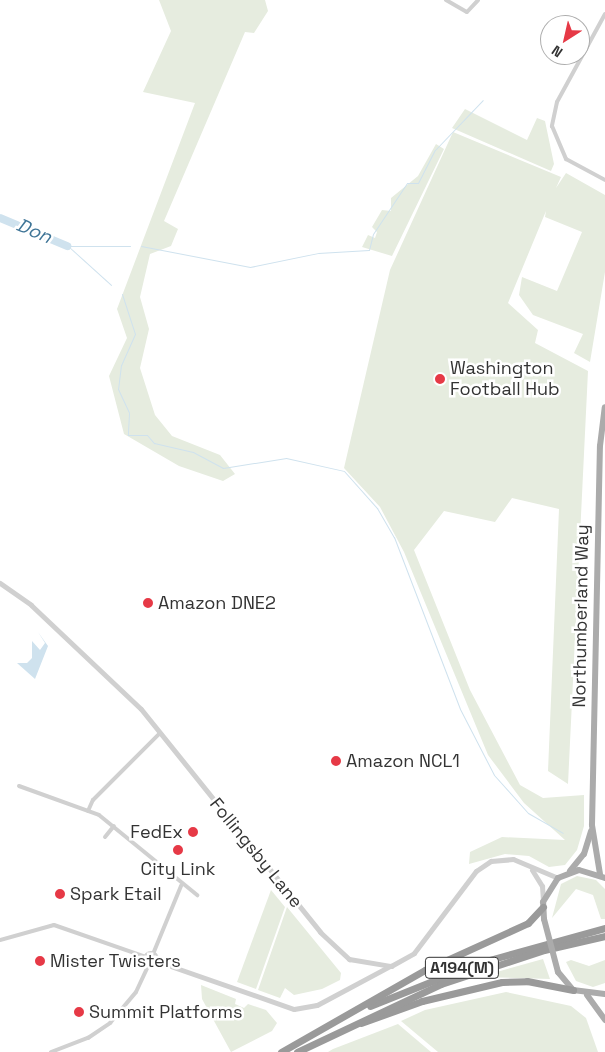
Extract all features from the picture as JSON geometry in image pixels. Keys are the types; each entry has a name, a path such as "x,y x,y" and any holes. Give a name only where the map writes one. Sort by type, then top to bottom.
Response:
{"highway":[{"name":"A194(M)","path":"280,1052 425,970 528,923 543,905"},
{"name":"A194(M)","path":"325,1027 465,967 605,928"},
{"name":"A194(M)","path":"298,1052 328,1036 441,984 544,950 605,936"},
{"name":"A194(M)","path":"328,1036 422,1001 502,982 527,981 574,990"}],"main road":[{"name":"Northumberland Way","path":"602,876 592,825 600,446 605,407"},
{"name":"Northumberland Way","path":"570,872 584,854 592,825"},
{"path":"602,876 570,872 558,878 543,905 544,919 558,972 574,990 587,995 605,994"},
{"path":"587,995 605,1020"}],"street":[{"path":"446,0 467,12 478,0"},
{"path":"605,14 557,102 552,126 566,160 605,180"},
{"name":"Follingsby Lane","path":"0,583 120,687 160,733 337,950 358,963 391,966"},
{"path":"88,811 93,800 160,733"},
{"path":"18,786 88,811 114,826 181,886 197,896"},
{"path":"105,837 114,826"},
{"path":"51,1052 88,1038 110,1023 136,992 149,964 156,961 294,1009 316,1005 391,966 420,947 481,866 508,858 558,878"},
{"path":"530,868 542,886 543,905"},
{"path":"0,940 54,925 146,957 153,954 181,886"},
{"path":"153,954 156,961"},
{"path":"146,957 149,964"}],"shaded area":[{"path":"159,0 265,0 268,11 254,33 245,32 164,221 178,229 171,246 150,254 140,297 149,329 140,368 155,415 172,436 220,455 235,474 223,481 179,466 124,434 109,376 127,338 117,309 195,103 143,92 171,31"},
{"path":"465,109 527,140 537,118 545,121 554,164 551,171 452,128"},
{"path":"453,132 561,177 556,188 566,173 605,195 605,272 590,362 574,353 583,334 533,315 519,295 522,277 557,291 582,232 545,217 546,211 508,303 538,330 535,343 588,371 568,784 548,771 559,509 512,498 495,522 444,511 414,550 470,690 520,785 543,798 584,795 584,826 577,850 565,865 549,867 529,856 505,854 469,864 470,852 502,837 565,840 524,803 488,755 404,552 380,507 344,468 390,270"},
{"path":"436,144 444,149 392,256 362,247 368,235 375,238 377,232 372,227 382,210 391,211 391,198 418,176"},
{"path":"577,876 596,880 605,889 605,919 601,919 593,895 576,889 552,918 561,884"},
{"path":"271,890 285,907 256,989 237,982"},
{"path":"287,907 341,973 340,980 322,989 294,995 285,988 280,998 258,990"},
{"path":"543,959 550,979 479,977"},
{"path":"571,960 589,966 605,960 605,983 593,987 576,981 566,962"},
{"path":"201,985 236,999 235,1004 244,1008 248,1004 266,1010 277,1023 272,1031 231,1052 202,999"},
{"path":"506,992 571,1006 586,1018 598,1052 438,1052 401,1021 425,1010"},
{"path":"398,1024 431,1052 328,1052 333,1049"}],"water":[{"path":"38,632 48,646 35,679 17,663 27,663 32,658 32,641 40,650 45,643"}],"waterway":[{"path":"141,246 250,267 318,253 369,250 373,234 407,183 418,183 435,150 483,100"},
{"name":"Don","path":"0,218 67,246"},
{"path":"67,246 130,246"},
{"path":"68,246 111,285"},
{"path":"122,294 135,334 121,365 118,389 129,413 128,435 147,435 154,443 193,452 223,468 286,458 344,471 377,508 394,537 460,709 494,775 528,813 563,833"}],"place":[{"name":"Washington Football Hub","path":"440,379"},
{"name":"Amazon DNE2","path":"148,603"},
{"name":"Amazon NCL1","path":"336,761"},
{"name":"FedEx","path":"193,832"},
{"name":"City Link","path":"178,850"},
{"name":"Spark Etail","path":"60,894"},
{"name":"Mister Twisters","path":"40,961"},
{"name":"Summit Platforms","path":"79,1012"}]}
